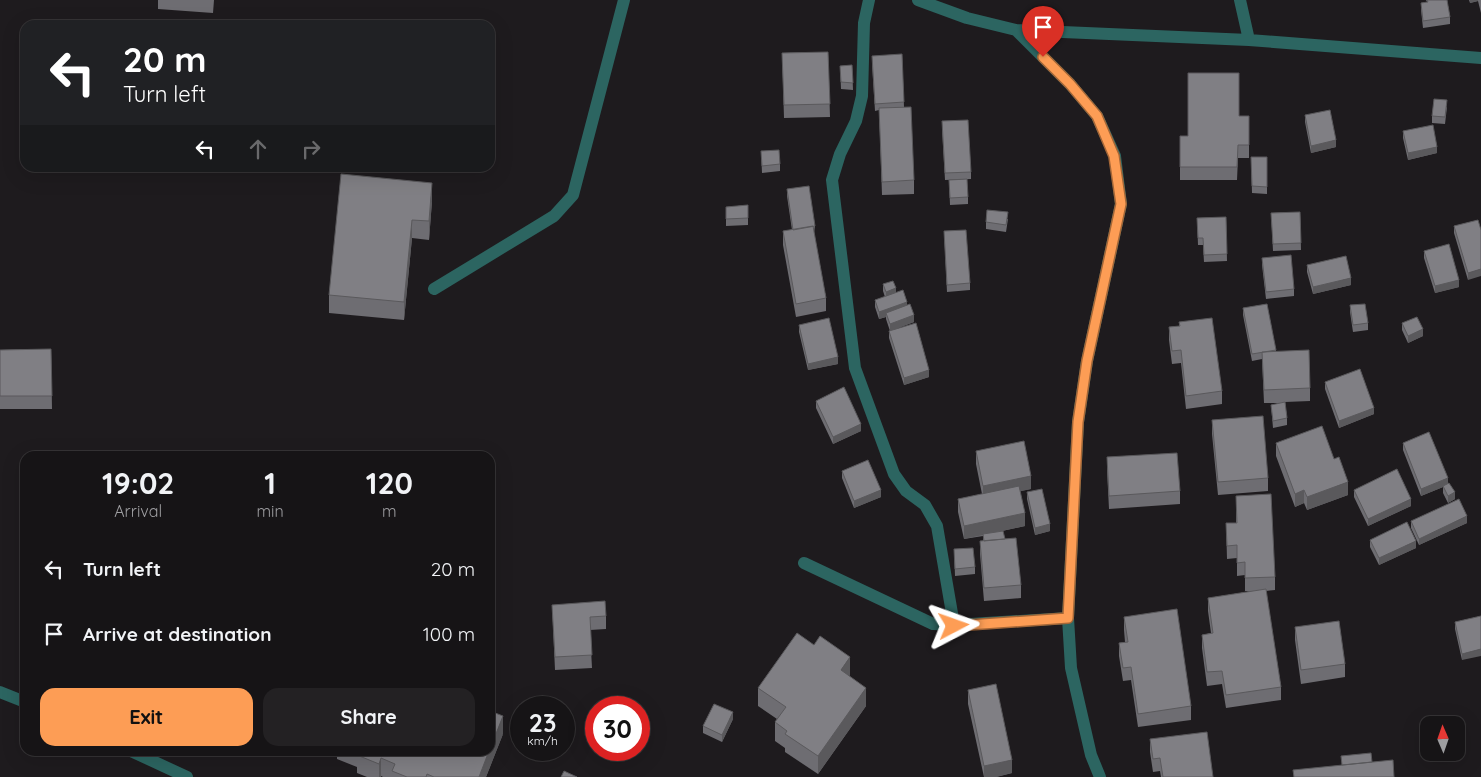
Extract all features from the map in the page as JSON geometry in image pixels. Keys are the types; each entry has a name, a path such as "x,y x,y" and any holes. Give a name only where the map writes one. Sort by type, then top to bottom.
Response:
{"street":[{"path":"434,289 554,216 573,195 624,0"},
{"path":"870,0 864,23 862,96 856,121 840,154 832,180 855,368 894,474 906,491 926,505 937,526 954,626"},
{"path":"918,0 967,18 1016,30 1250,40 1481,58"},
{"path":"1240,0 1250,40"},
{"path":"1016,30 1070,84 1097,116 1114,156 1121,204 1087,361 1078,422 1068,618 1071,668 1091,755 1100,777"},
{"path":"804,563 933,624 954,626 1068,618"},
{"path":"0,692 20,700"},
{"path":"142,756 187,777"}],"building":[{"path":"1427,0 1447,0 1450,17 1423,21 1421,3 1428,2"},
{"path":"828,52 830,104 784,105 782,53"},
{"path":"902,54 904,102 875,104 872,56"},
{"path":"852,65 853,83 841,82 840,66"},
{"path":"1188,73 1239,73 1239,116 1249,116 1249,145 1238,145 1237,167 1180,167 1180,136 1188,136"},
{"path":"1434,99 1447,100 1445,117 1432,116"},
{"path":"911,107 914,180 882,182 879,108"},
{"path":"1330,110 1336,140 1311,146 1305,115"},
{"path":"968,120 971,172 945,173 942,121"},
{"path":"1433,125 1437,147 1408,153 1403,131"},
{"path":"779,150 780,164 762,166 761,151"},
{"path":"1251,157 1267,157 1267,187 1252,186"},
{"path":"341,174 432,183 429,221 412,220 404,302 329,295"},
{"path":"967,179 968,197 950,198 949,180"},
{"path":"809,186 815,226 793,230 787,189"},
{"path":"748,205 748,218 726,219 726,207"},
{"path":"987,210 1008,212 1006,225 986,222"},
{"path":"1300,212 1301,243 1273,244 1271,213"},
{"path":"1226,217 1227,254 1204,255 1203,238 1198,238 1197,218"},
{"path":"1478,220 1481,230 1481,269 1468,273 1454,226"},
{"path":"813,226 826,298 796,304 783,231"},
{"path":"966,230 970,283 947,285 944,231"},
{"path":"1449,244 1459,280 1435,286 1424,251"},
{"path":"1291,255 1294,289 1266,292 1262,258"},
{"path":"1346,256 1351,278 1313,287 1307,265"},
{"path":"893,281 896,288 886,292 883,284"},
{"path":"903,290 907,302 879,312 875,300"},
{"path":"910,304 914,315 890,324 886,313"},
{"path":"1267,304 1276,350 1252,354 1243,308"},
{"path":"1365,304 1368,323 1353,325 1350,305"},
{"path":"1417,317 1423,329 1408,336 1402,323"},
{"path":"829,318 838,357 808,364 799,325"},
{"path":"1212,318 1222,391 1186,396 1181,350 1172,351 1169,327 1180,326 1179,322"},
{"path":"916,323 929,370 904,378 889,331"},
{"path":"51,349 52,396 0,396 0,350"},
{"path":"1309,350 1310,388 1264,390 1262,352"},
{"path":"1360,369 1374,408 1339,421 1325,382"},
{"path":"844,387 861,424 833,437 816,401"},
{"path":"1285,402 1287,418 1273,421 1271,405"},
{"path":"1263,416 1268,478 1218,482 1212,420"},
{"path":"1322,426 1334,459 1339,457 1348,482 1307,497 1304,490 1295,494 1276,443"},
{"path":"1429,432 1448,478 1421,489 1403,443"},
{"path":"1024,441 1031,476 983,486 976,451"},
{"path":"1177,453 1180,491 1109,496 1107,457"},
{"path":"868,460 881,490 854,501 842,471"},
{"path":"1397,469 1411,499 1368,519 1354,490"},
{"path":"1449,483 1455,492 1448,496 1443,486"},
{"path":"1019,486 1025,513 964,526 958,499"},
{"path":"1042,489 1050,524 1035,528 1027,492"},
{"path":"1271,494 1275,577 1245,578 1245,562 1237,563 1237,545 1227,546 1226,523 1237,523 1236,496"},
{"path":"1459,499 1467,516 1419,539 1411,521"},
{"path":"1407,522 1416,541 1379,558 1370,540"},
{"path":"1003,531 1005,539 984,541 983,534"},
{"path":"1016,538 1021,585 984,588 980,541"},
{"path":"973,548 975,567 955,569 954,549"},
{"path":"1266,589 1281,687 1226,695 1222,671 1207,672 1202,635 1213,633 1208,598"},
{"path":"605,601 606,616 590,617 592,655 555,657 552,605"},
{"path":"1177,609 1191,706 1138,714 1131,667 1123,668 1119,643 1128,642 1124,617"},
{"path":"1481,616 1481,649 1462,654 1455,622"},
{"path":"1339,621 1345,664 1301,670 1295,627"},
{"path":"797,633 814,645 820,636 850,657 841,670 866,688 818,756 785,734 787,731 775,722 786,707 758,688"},
{"path":"996,684 1012,760 984,766 968,690"},
{"path":"714,704 733,712 722,735 703,726"},
{"path":"495,713 503,716 495,736"},
{"path":"1207,732 1213,777 1163,777 1160,758 1153,759 1150,739"},
{"path":"1371,753 1372,762 1342,765 1341,756"},
{"path":"359,756 487,756 479,777 434,777 427,774 426,777 407,777 392,771 395,764 381,758 379,764"},
{"path":"1393,760 1394,777 1294,777 1293,770"},
{"path":"564,771 577,777 561,777"}],"route":[{"path":"954,626 1068,618 1078,422 1087,361 1121,204 1114,156 1097,116 1070,84 1043,57"}]}
